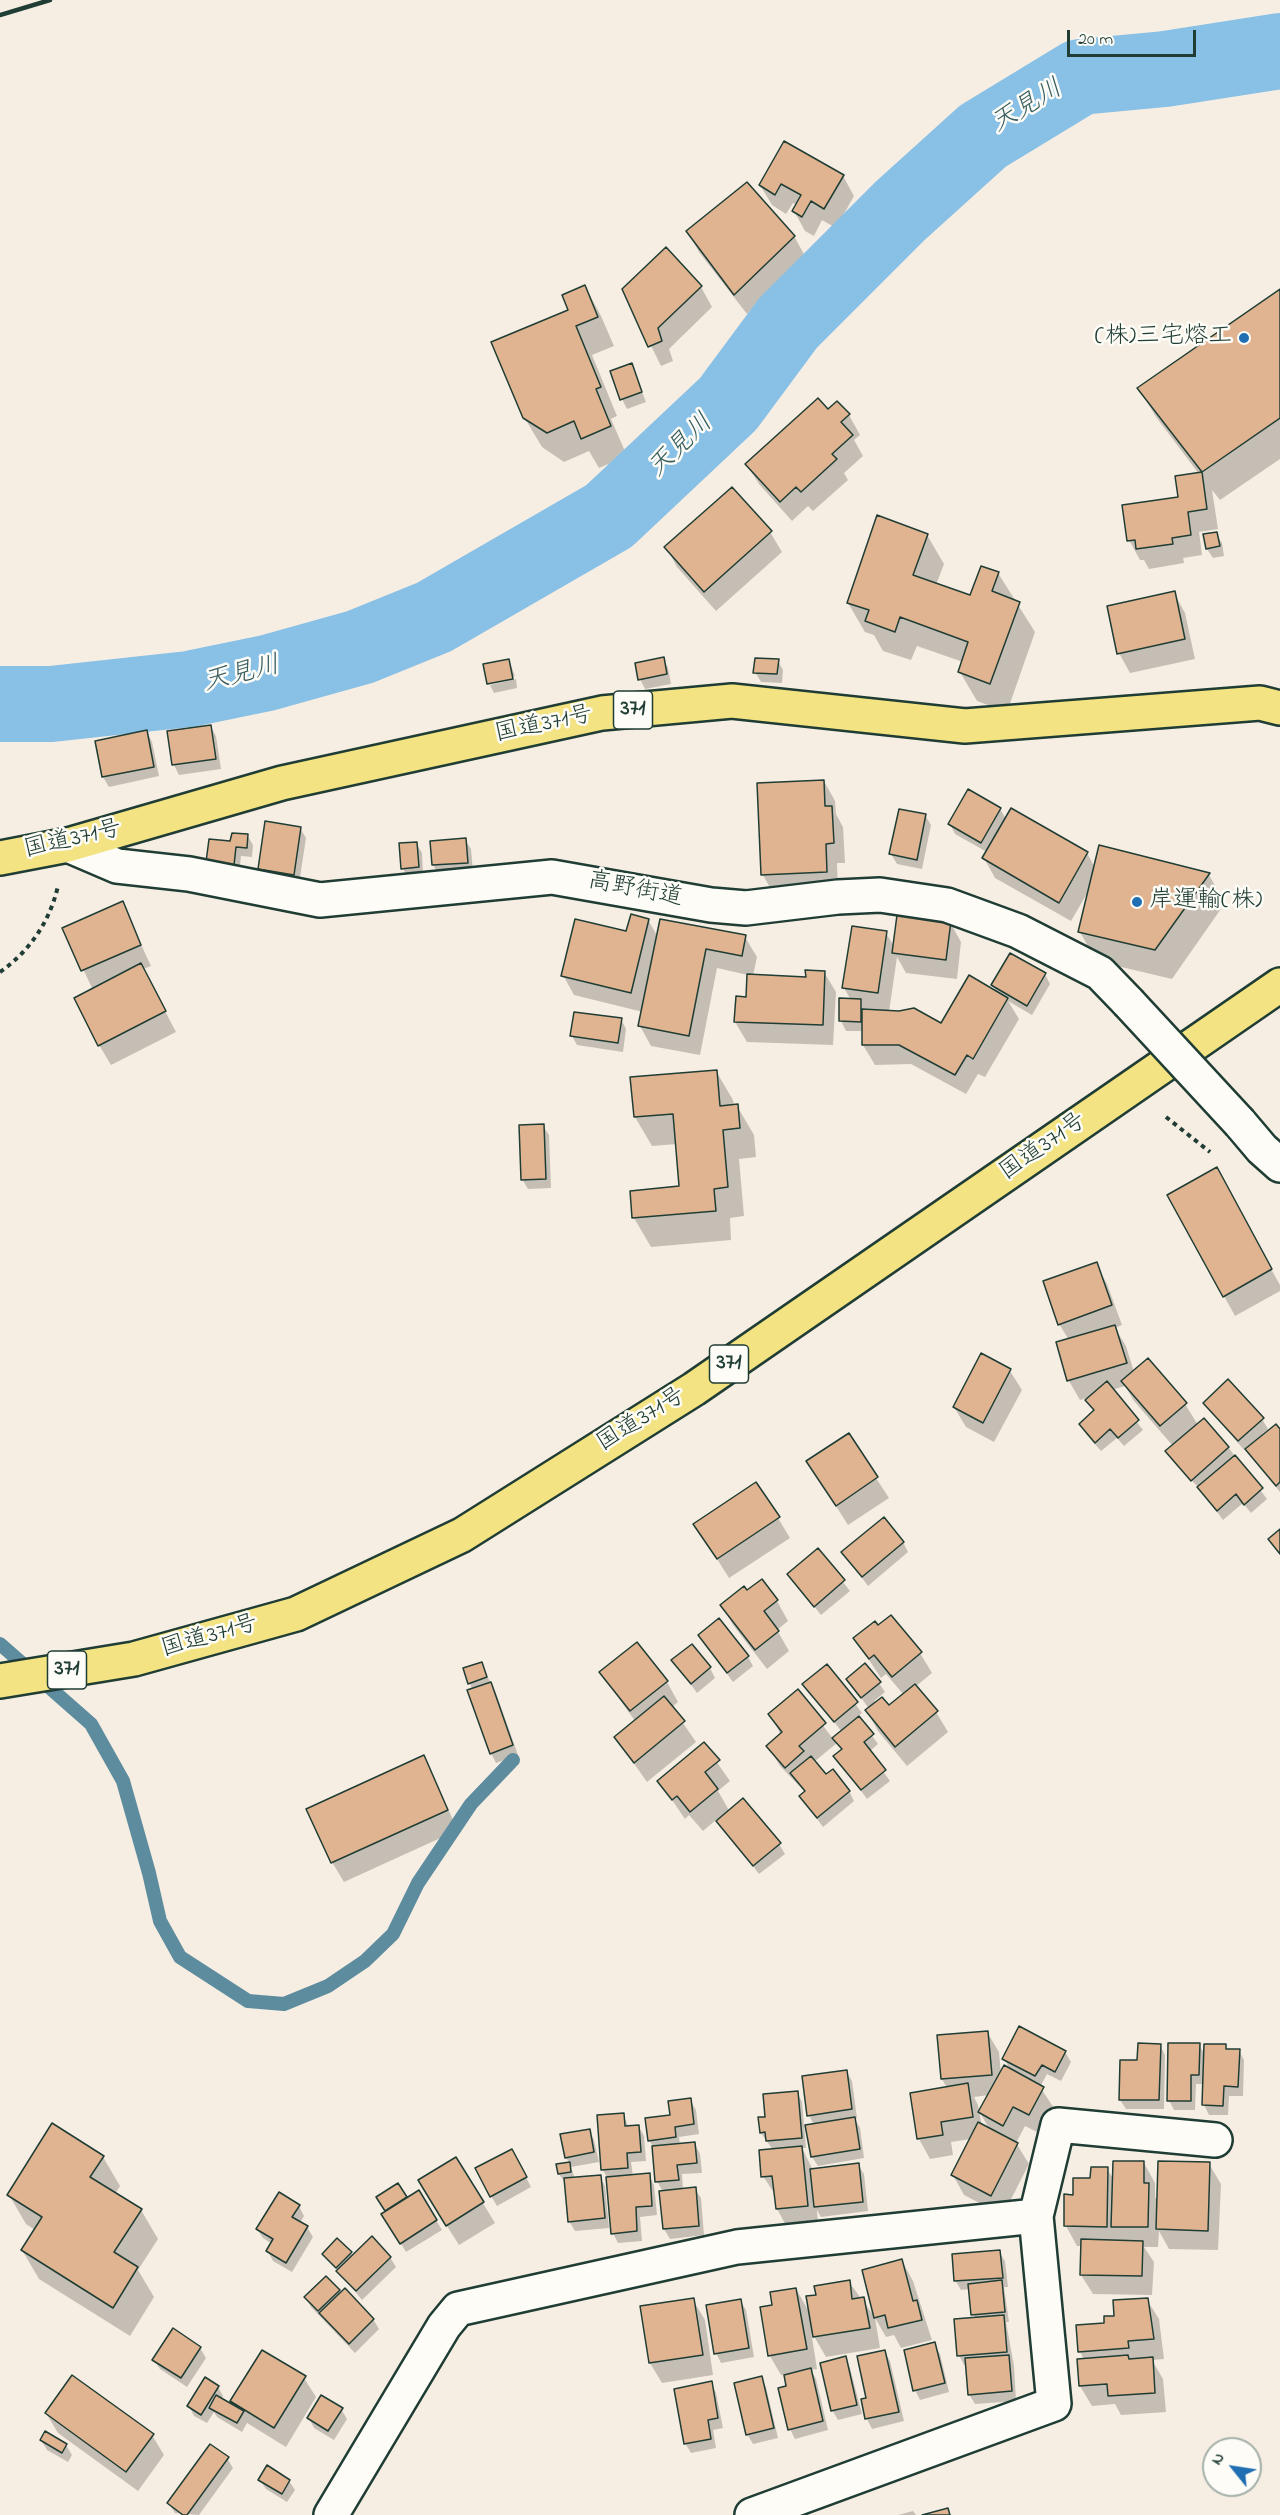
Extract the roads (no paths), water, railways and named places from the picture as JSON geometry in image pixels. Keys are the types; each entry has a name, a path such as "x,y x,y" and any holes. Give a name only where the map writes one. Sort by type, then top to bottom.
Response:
{"highway":[{"name":"国道371号","path":"0,858 69,846 282,783 602,713 732,701 965,726 1260,703 1280,708"},
{"name":"国道371号","path":"0,1681 134,1659 296,1614 462,1535 694,1389 1280,985"}],"street":[{"name":"高野街道","path":"69,846 117,866 189,874 320,900 552,877 711,905 746,908 838,897 880,895 947,905 1018,931 1100,973 1262,1149 1280,1165"},
{"path":"752,2515 1054,2404 1036,2216 1058,2125 1215,2140"},
{"path":"331,2515 444,2326 458,2309 736,2247 1036,2216"}],"waterway":[{"name":"天見川","path":"0,704 51,704 189,689 267,673 360,647 434,617 609,516 728,404 788,323 900,211 983,136 1080,77 1165,69 1280,51"},
{"path":"0,1644 91,1724 123,1781 160,1921 180,1957 248,2001 284,2004 328,1986 365,1961 393,1934 418,1883 471,1804 513,1760"}],"railway":[{"path":"0,15 50,0"}],"place":[{"name":"(株)三宅熔工","path":"1244,338"},
{"name":"岸運輸(株)","path":"1137,902"}]}
